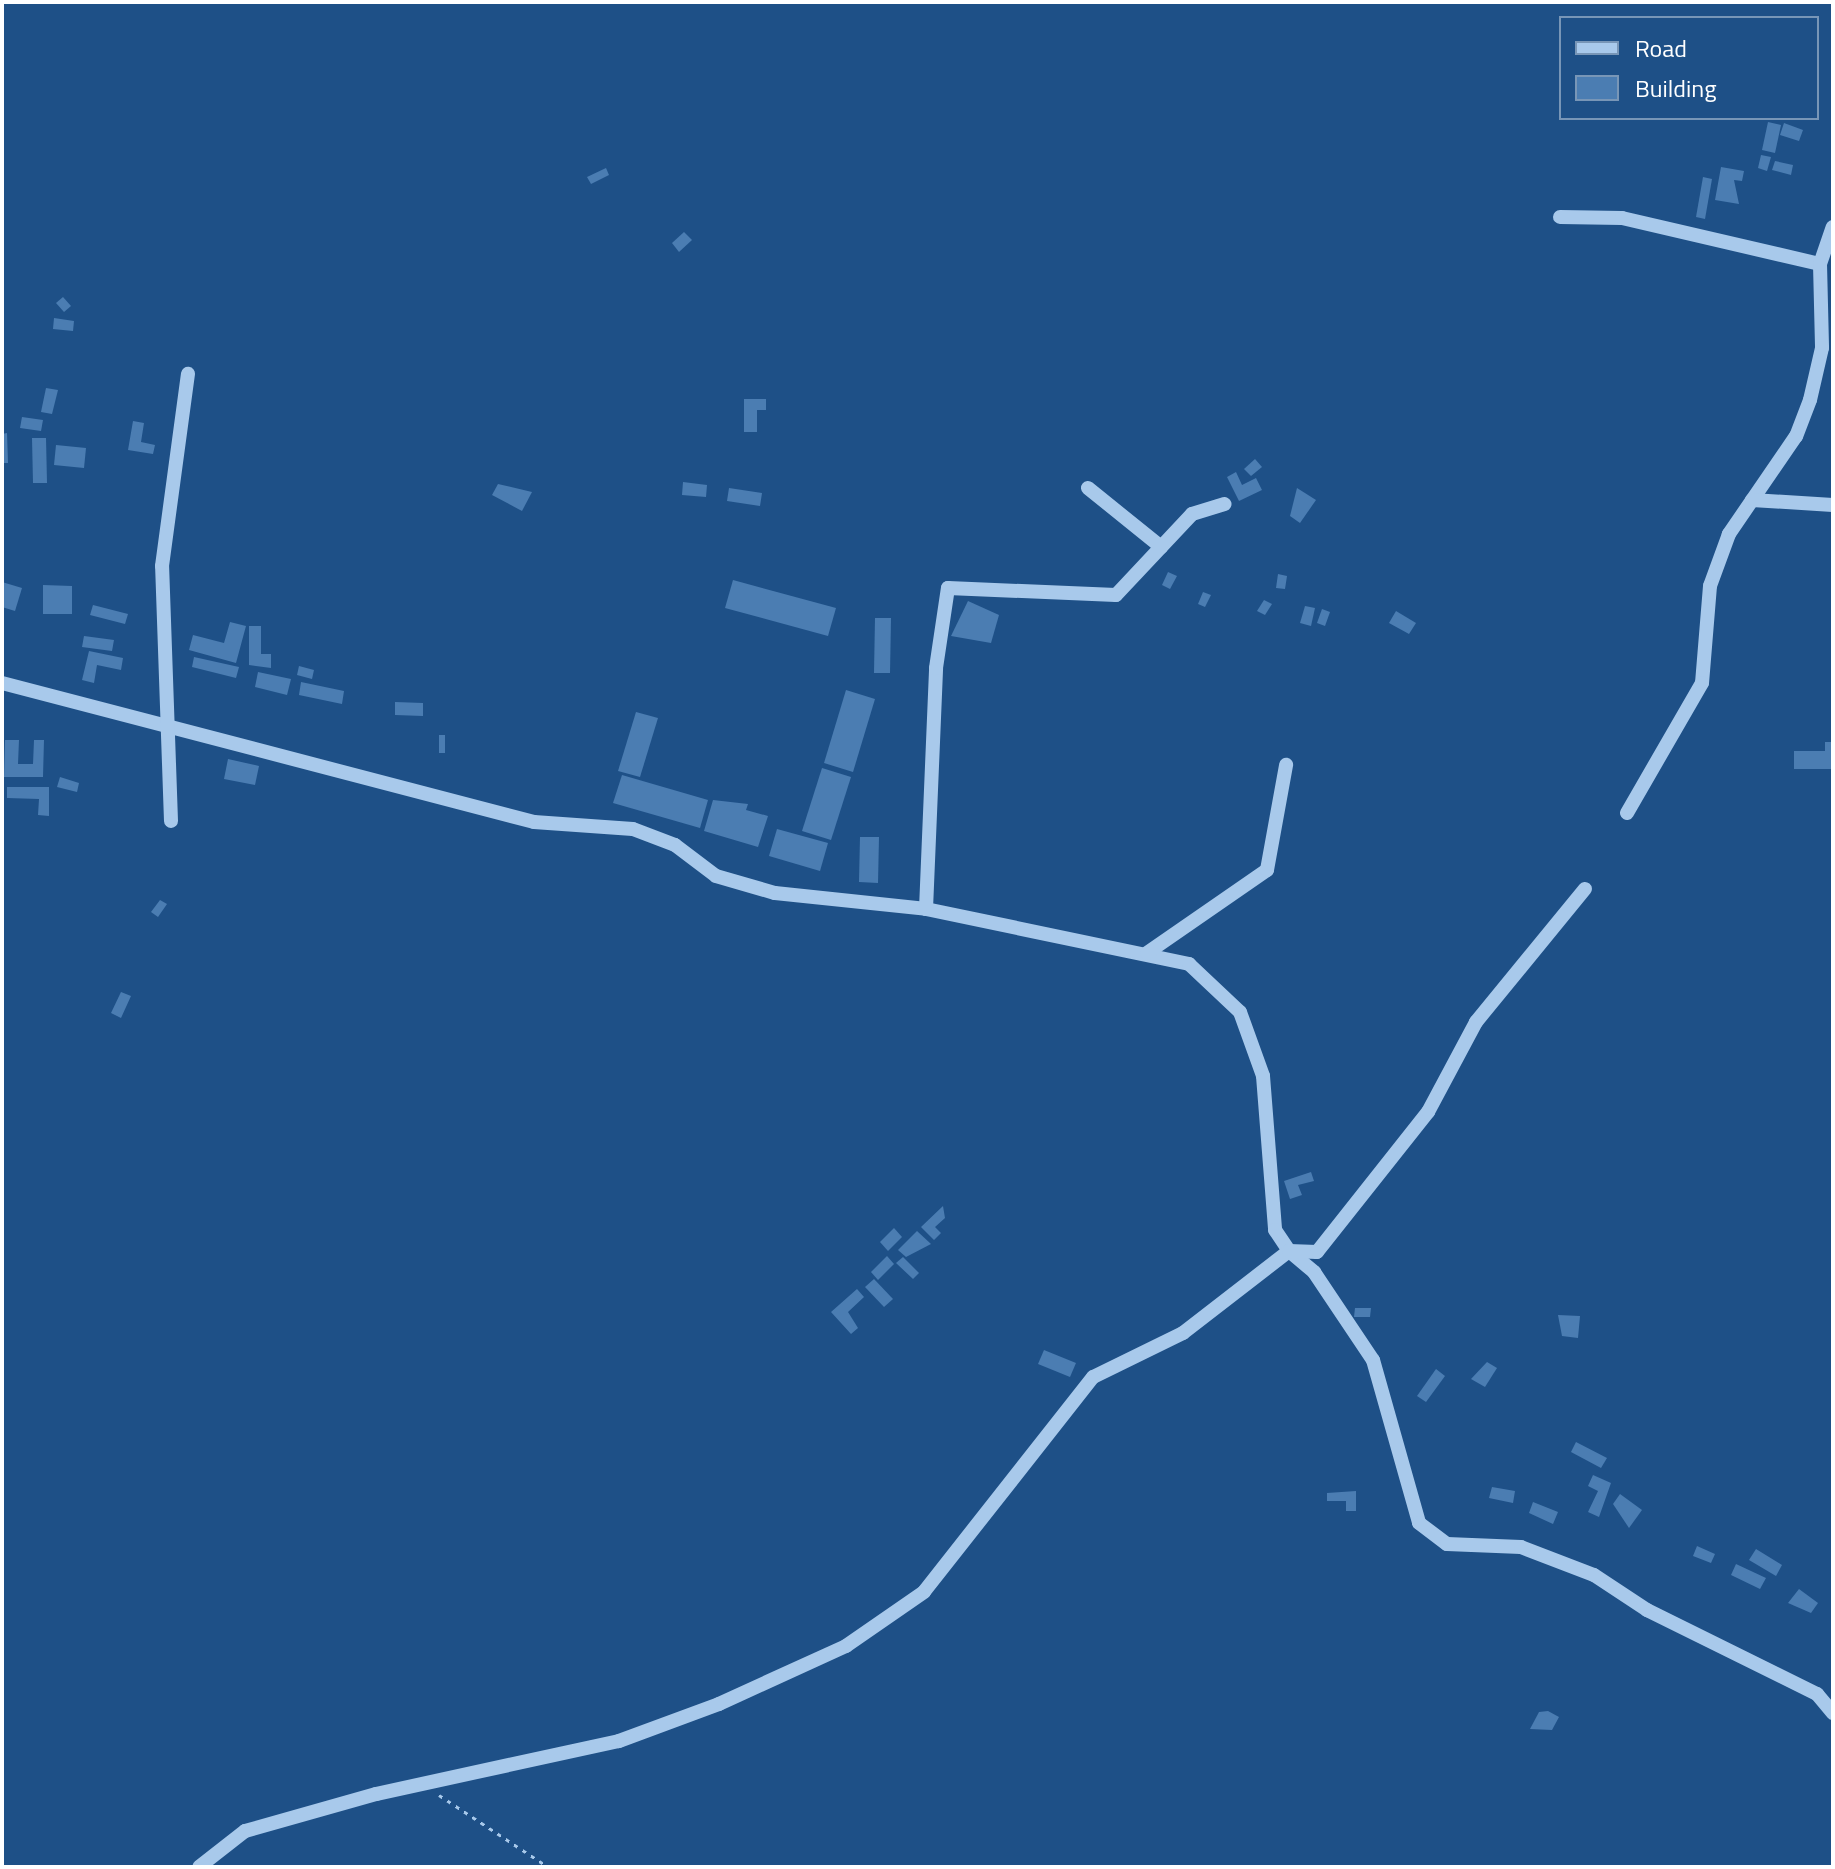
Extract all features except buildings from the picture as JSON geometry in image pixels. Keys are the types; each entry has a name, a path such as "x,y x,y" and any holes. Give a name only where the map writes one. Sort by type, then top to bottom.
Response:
{"street":[{"path":"1560,217 1622,218 1820,264"},
{"path":"1627,813 1694,703 1709,655 1710,586 1729,534 1796,436 1810,400 1822,348 1820,264 1833,227"},
{"path":"171,821 163,722 162,566 188,374"},
{"path":"1088,488 1161,547"},
{"path":"1752,500 1833,505"},
{"path":"926,909 936,668 948,588 1116,595 1192,514 1225,504"},
{"path":"2,683 163,722 534,822 633,829 675,845 716,876 775,893 926,909 1189,964 1240,1012 1263,1076 1275,1230 1289,1251 1314,1272 1373,1360 1419,1523 1447,1544 1521,1547 1594,1575 1647,1610 1817,1694 1833,1713"},
{"path":"1147,953 1267,870 1286,765"},
{"path":"199,1867 245,1831 423,1783 619,1741 846,1646 924,1592 1100,1371 1183,1333 1289,1251 1317,1252 1428,1112 1476,1022 1585,889"}],"path":[{"path":"423,1783 548,1867"}]}
